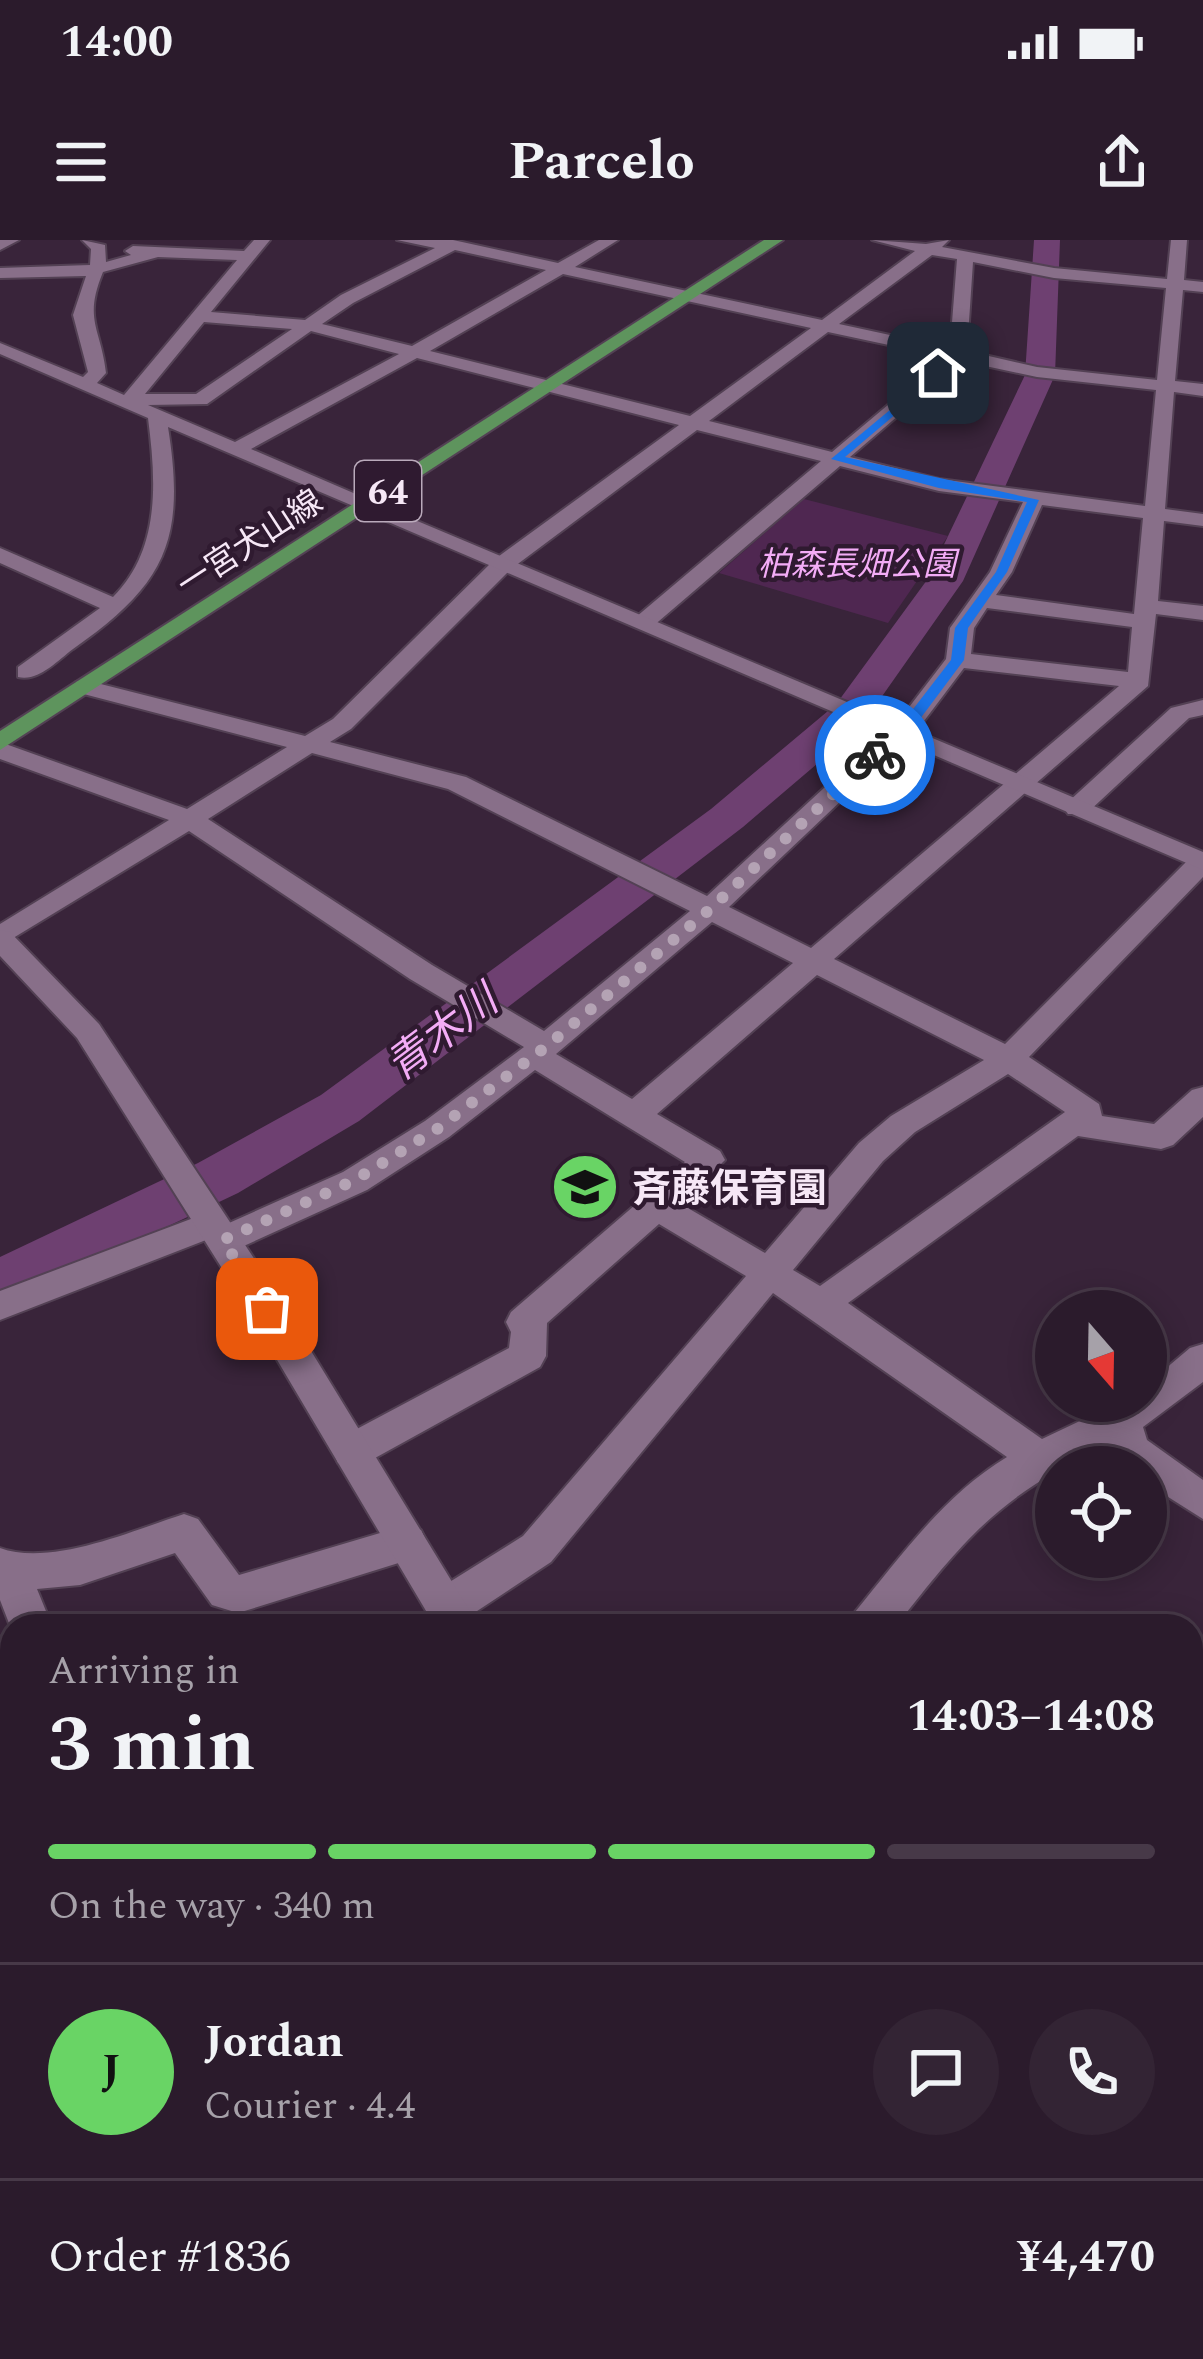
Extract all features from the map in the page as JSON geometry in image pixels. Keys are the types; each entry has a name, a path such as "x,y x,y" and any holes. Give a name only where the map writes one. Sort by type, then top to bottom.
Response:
{"main road":[{"name":"一宮犬山線","path":"0,746 775,240"}],"street":[{"path":"0,245 11,240"},
{"path":"130,401 262,240"},
{"path":"406,240 457,243 1037,372 1203,390"},
{"path":"233,450 289,424 610,240"},
{"path":"880,240 935,245 965,256 1054,273 1203,286"},
{"path":"634,1116 1139,680 1179,240"},
{"path":"88,243 154,253 249,256"},
{"path":"85,385 97,373 82,314 99,268 88,243"},
{"path":"130,401 200,400 346,299 457,243"},
{"path":"450,1614 88,1031 0,938 342,724 502,564 935,245"},
{"path":"0,273 28,276 99,268 154,253"},
{"path":"0,292 58,256"},
{"path":"644,622 958,355 965,256"},
{"path":"199,316 307,325 939,485 1203,520"},
{"path":"0,348 1203,861 1009,1059 903,1124 871,1152 537,1549 456,1614"},
{"path":"26,672 113,605 146,572 167,477 157,417"},
{"path":"0,1306 355,1180 437,1129 540,1050 709,910 899,732 958,660 962,628 1001,572 1034,500"},
{"path":"0,555 113,605"},
{"path":"980,600 1145,614 1203,613"},
{"path":"958,660 1139,680"},
{"path":"0,661 81,690 457,783 1009,1059 1088,1112 821,1304"},
{"path":"1077,808 1180,713 1203,707"},
{"path":"0,746 188,818 634,1116 708,1160 524,1322 530,1325 527,1356 352,1450"},
{"path":"1073,1123 1161,1137 1197,1114"},
{"path":"657,1206 821,1304 1035,1455"},
{"path":"1167,1389 1203,1359"},
{"path":"1065,1446 1118,1422"},
{"path":"1123,1422 1131,1450 1203,1502"},
{"path":"881,1614 952,1526 998,1484 1035,1461"},
{"path":"26,1614 5,1570 80,1567 184,1532 227,1592 238,1594 407,1543"}],"green space":[{"name":"柏森長畑公園","path":"804,499 948,536 888,623 719,573"}],"waterway":[{"name":"青木川","path":"857,703 945,581 1040,375 1047,240"},
{"name":"青木川","path":"0,1283 218,1178 340,1108 727,818 843,720"}],"way so far":[{"path":"267,1309 223,1240 355,1180 437,1129 547,1046 709,910 875,755"}],"place":[{"name":"斉藤保育園","path":"585,1187"}],"route":[{"path":"875,755 912,720 958,660 962,628 1001,572 1034,500 939,485 837,459 938,373"}]}
